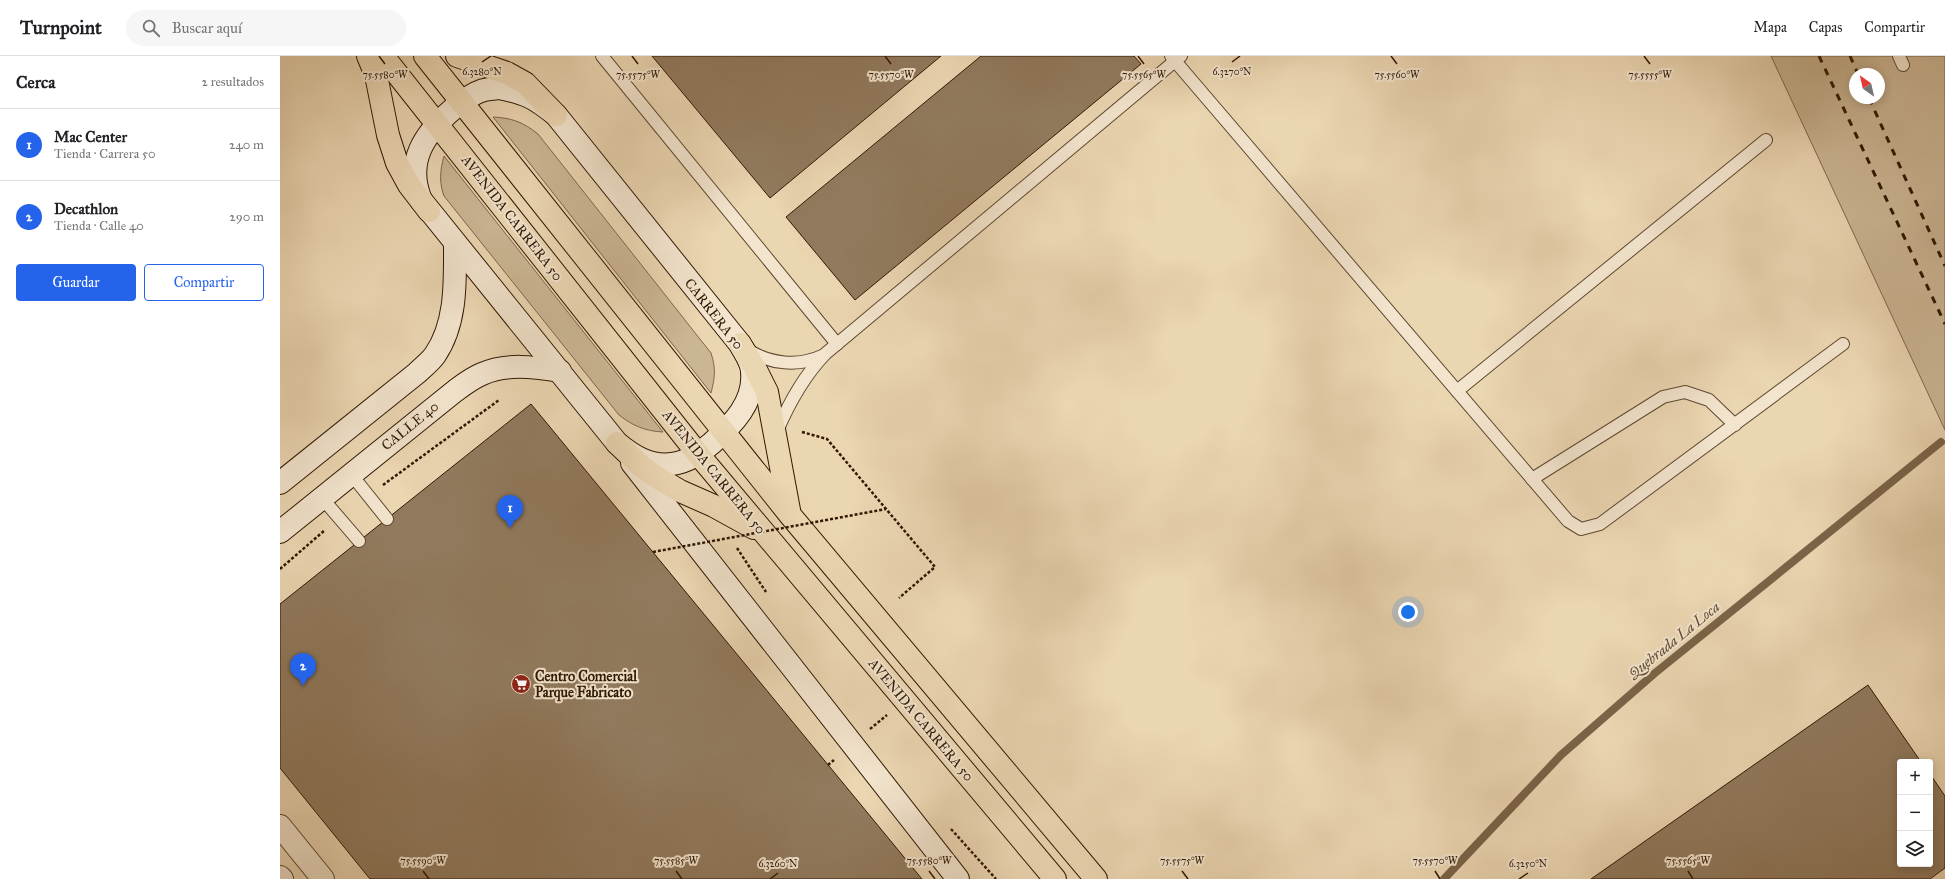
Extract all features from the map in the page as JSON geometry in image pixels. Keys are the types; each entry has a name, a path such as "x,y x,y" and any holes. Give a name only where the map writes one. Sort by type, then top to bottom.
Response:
{"main road":[{"path":"368,56 376,75 388,135 397,163 409,185 429,211"},
{"name":"AVENIDA CARRERA 50","path":"383,56 698,454 1054,879"},
{"path":"425,56 790,515 1096,879"},
{"path":"457,56 507,73 525,83 556,115"},
{"name":"CARRERA 50","path":"499,88 518,91 534,98 556,115 740,344 752,370 752,388 739,416 724,432 698,454 688,460 672,464 654,464 642,461 617,443 429,211 416,187 415,163 423,143 436,123 462,102 480,91 499,88"},
{"path":"280,483 417,373 434,356 445,335 455,293 455,243"},
{"path":"740,344 767,392 790,515"},
{"name":"CALLE 40","path":"280,532 455,390 481,374 512,367 536,367 560,371"},
{"path":"617,443 642,467 658,478 680,491 714,506 765,534"},
{"path":"617,443 958,879"},
{"path":"280,826 323,879"}],"lane":[{"path":"602,56 837,344"},
{"path":"776,434 791,400 802,382 825,354 1176,58 1568,521 1581,529 1600,524 1843,344"},
{"path":"1458,391 1766,140"},
{"path":"740,344 763,358 791,363 812,360 825,354"},
{"path":"1532,478 1663,397 1685,392 1708,400 1735,425"},
{"path":"351,474 387,519"},
{"path":"322,498 359,541"}],"path":[{"path":"369,496 499,400"},
{"path":"802,432 827,439 935,567 899,598"},
{"path":"653,552 886,509"},
{"path":"280,568 339,518"}],"shaded area":[{"path":"1771,56 1945,56 1945,430"},
{"path":"493,117 517,121 538,134 711,353 714,363 714,373 711,393"},
{"path":"444,156 663,432 640,427 619,415 444,196 441,186 441,176"}],"building":[{"path":"652,56 941,56 770,198"},
{"path":"981,56 1134,56 1141,64 855,300 786,217"},
{"name":"Centro Comercial Parque Fabricato","path":"531,404 922,879 370,879 280,768 280,604"},
{"path":"1868,685 1919,759 1897,759 1897,867 1933,867 1933,778 1945,796 1945,868 1930,879 1591,879"}],"waterway":[{"name":"Quebrada La Loca","path":"1444,879 1561,755 1655,673 1941,442"}],"railway":[{"path":"1819,56 1945,324"},
{"path":"1850,56 1855,68"},
{"path":"1872,104 1945,266"}],"place":[{"name":"Mac Center","path":"510,528"},
{"name":"Centro Comercial Parque Fabricato","path":"521,684"},
{"name":"Decathlon","path":"303,686"}]}
